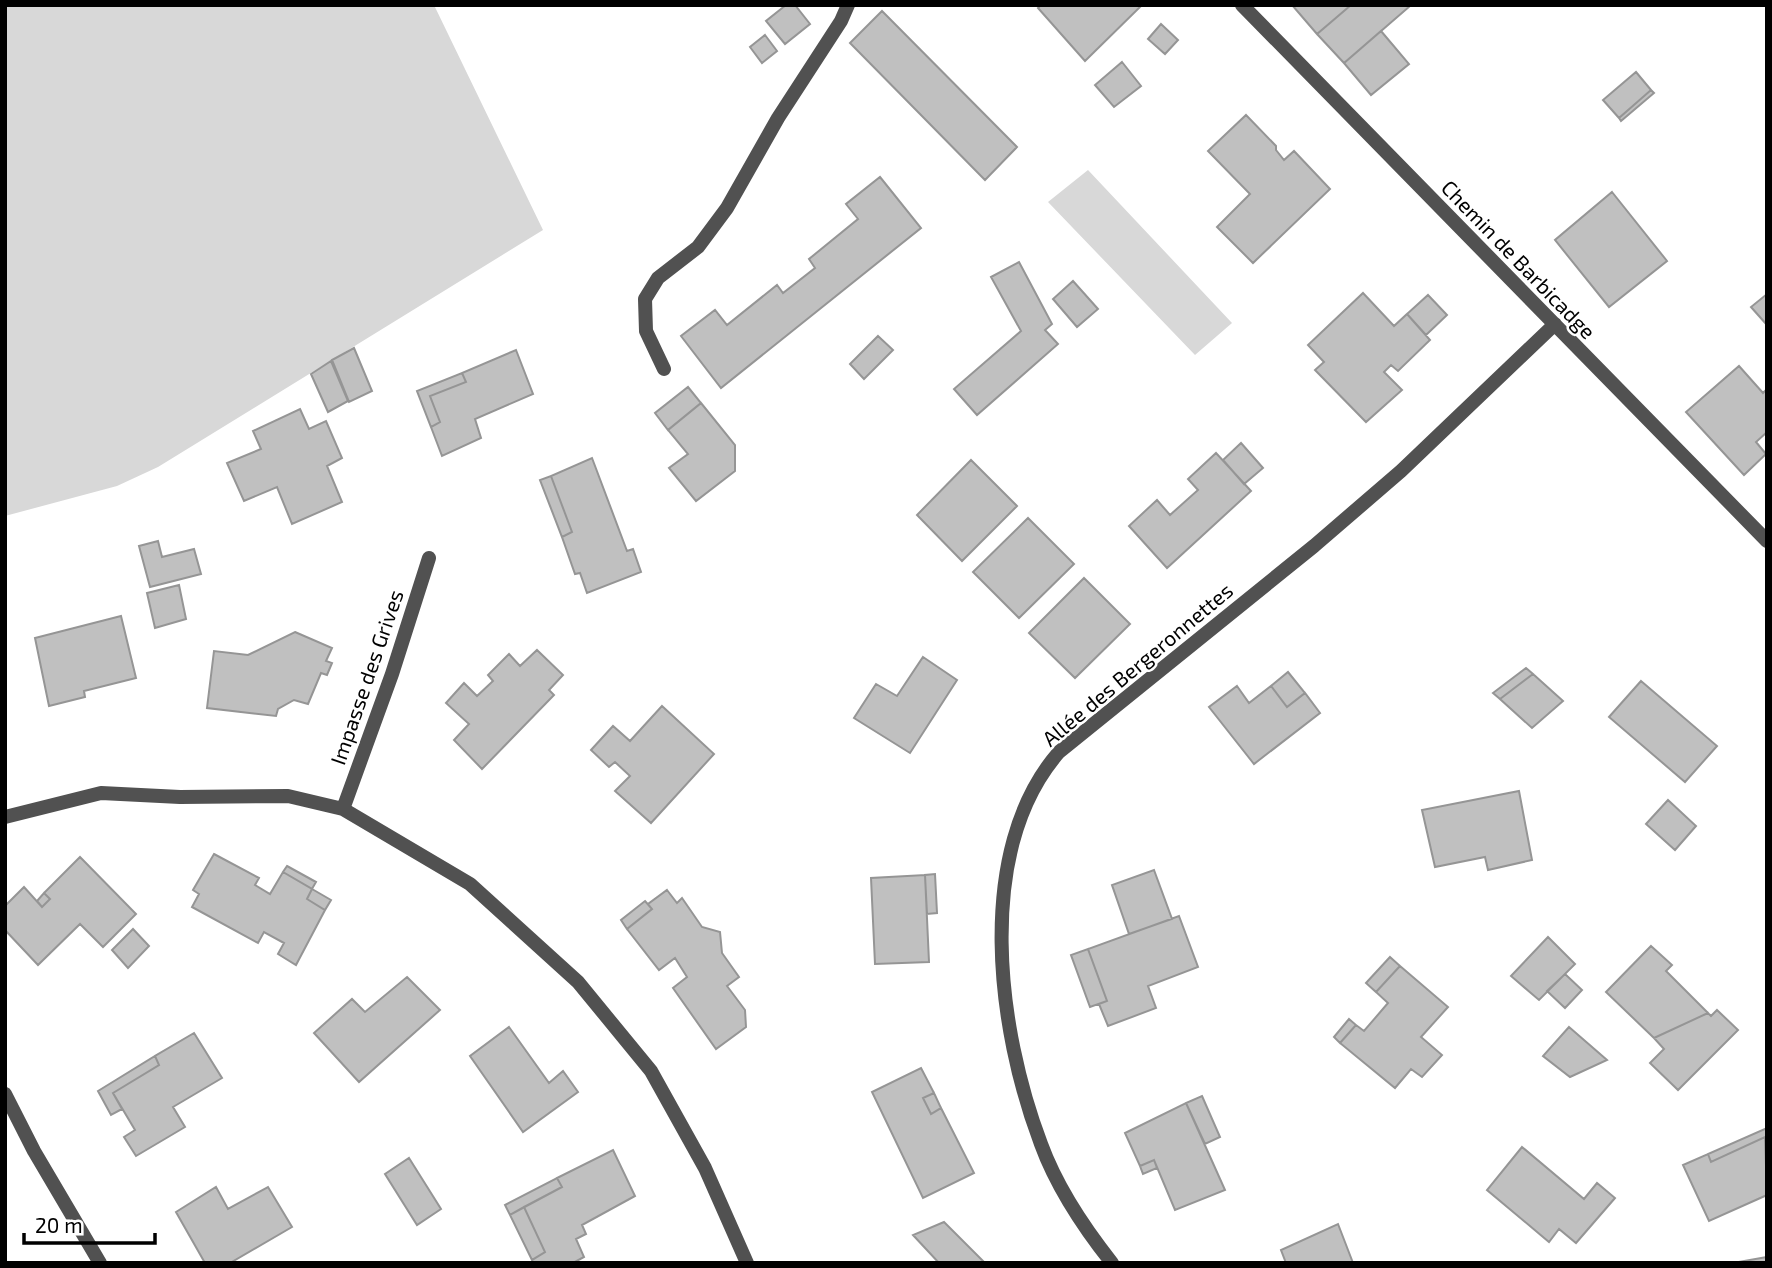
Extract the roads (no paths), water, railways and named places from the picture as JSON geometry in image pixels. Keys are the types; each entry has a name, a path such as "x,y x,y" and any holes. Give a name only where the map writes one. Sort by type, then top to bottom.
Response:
{"street":[{"path":"664,369 646,331 645,299 658,278 698,247 727,208 848,5"},
{"name":"Chemin de Barbicadge","path":"1242,5 1767,541"},
{"name":"Allée des Bergeronnettes","path":"1112,1263 1093,1238 1042,1147 1017,1063 1009,1022 1003,979 1002,914 1012,848 1032,790 1059,752 1392,480 1555,324"},
{"name":"Impasse des Grives","path":"343,808 392,674 429,558"},
{"path":"5,817 101,793 180,797 288,796 343,808 470,884 578,982 651,1071 705,1168 747,1263"},
{"path":"5,1094 34,1151 100,1263"}]}
